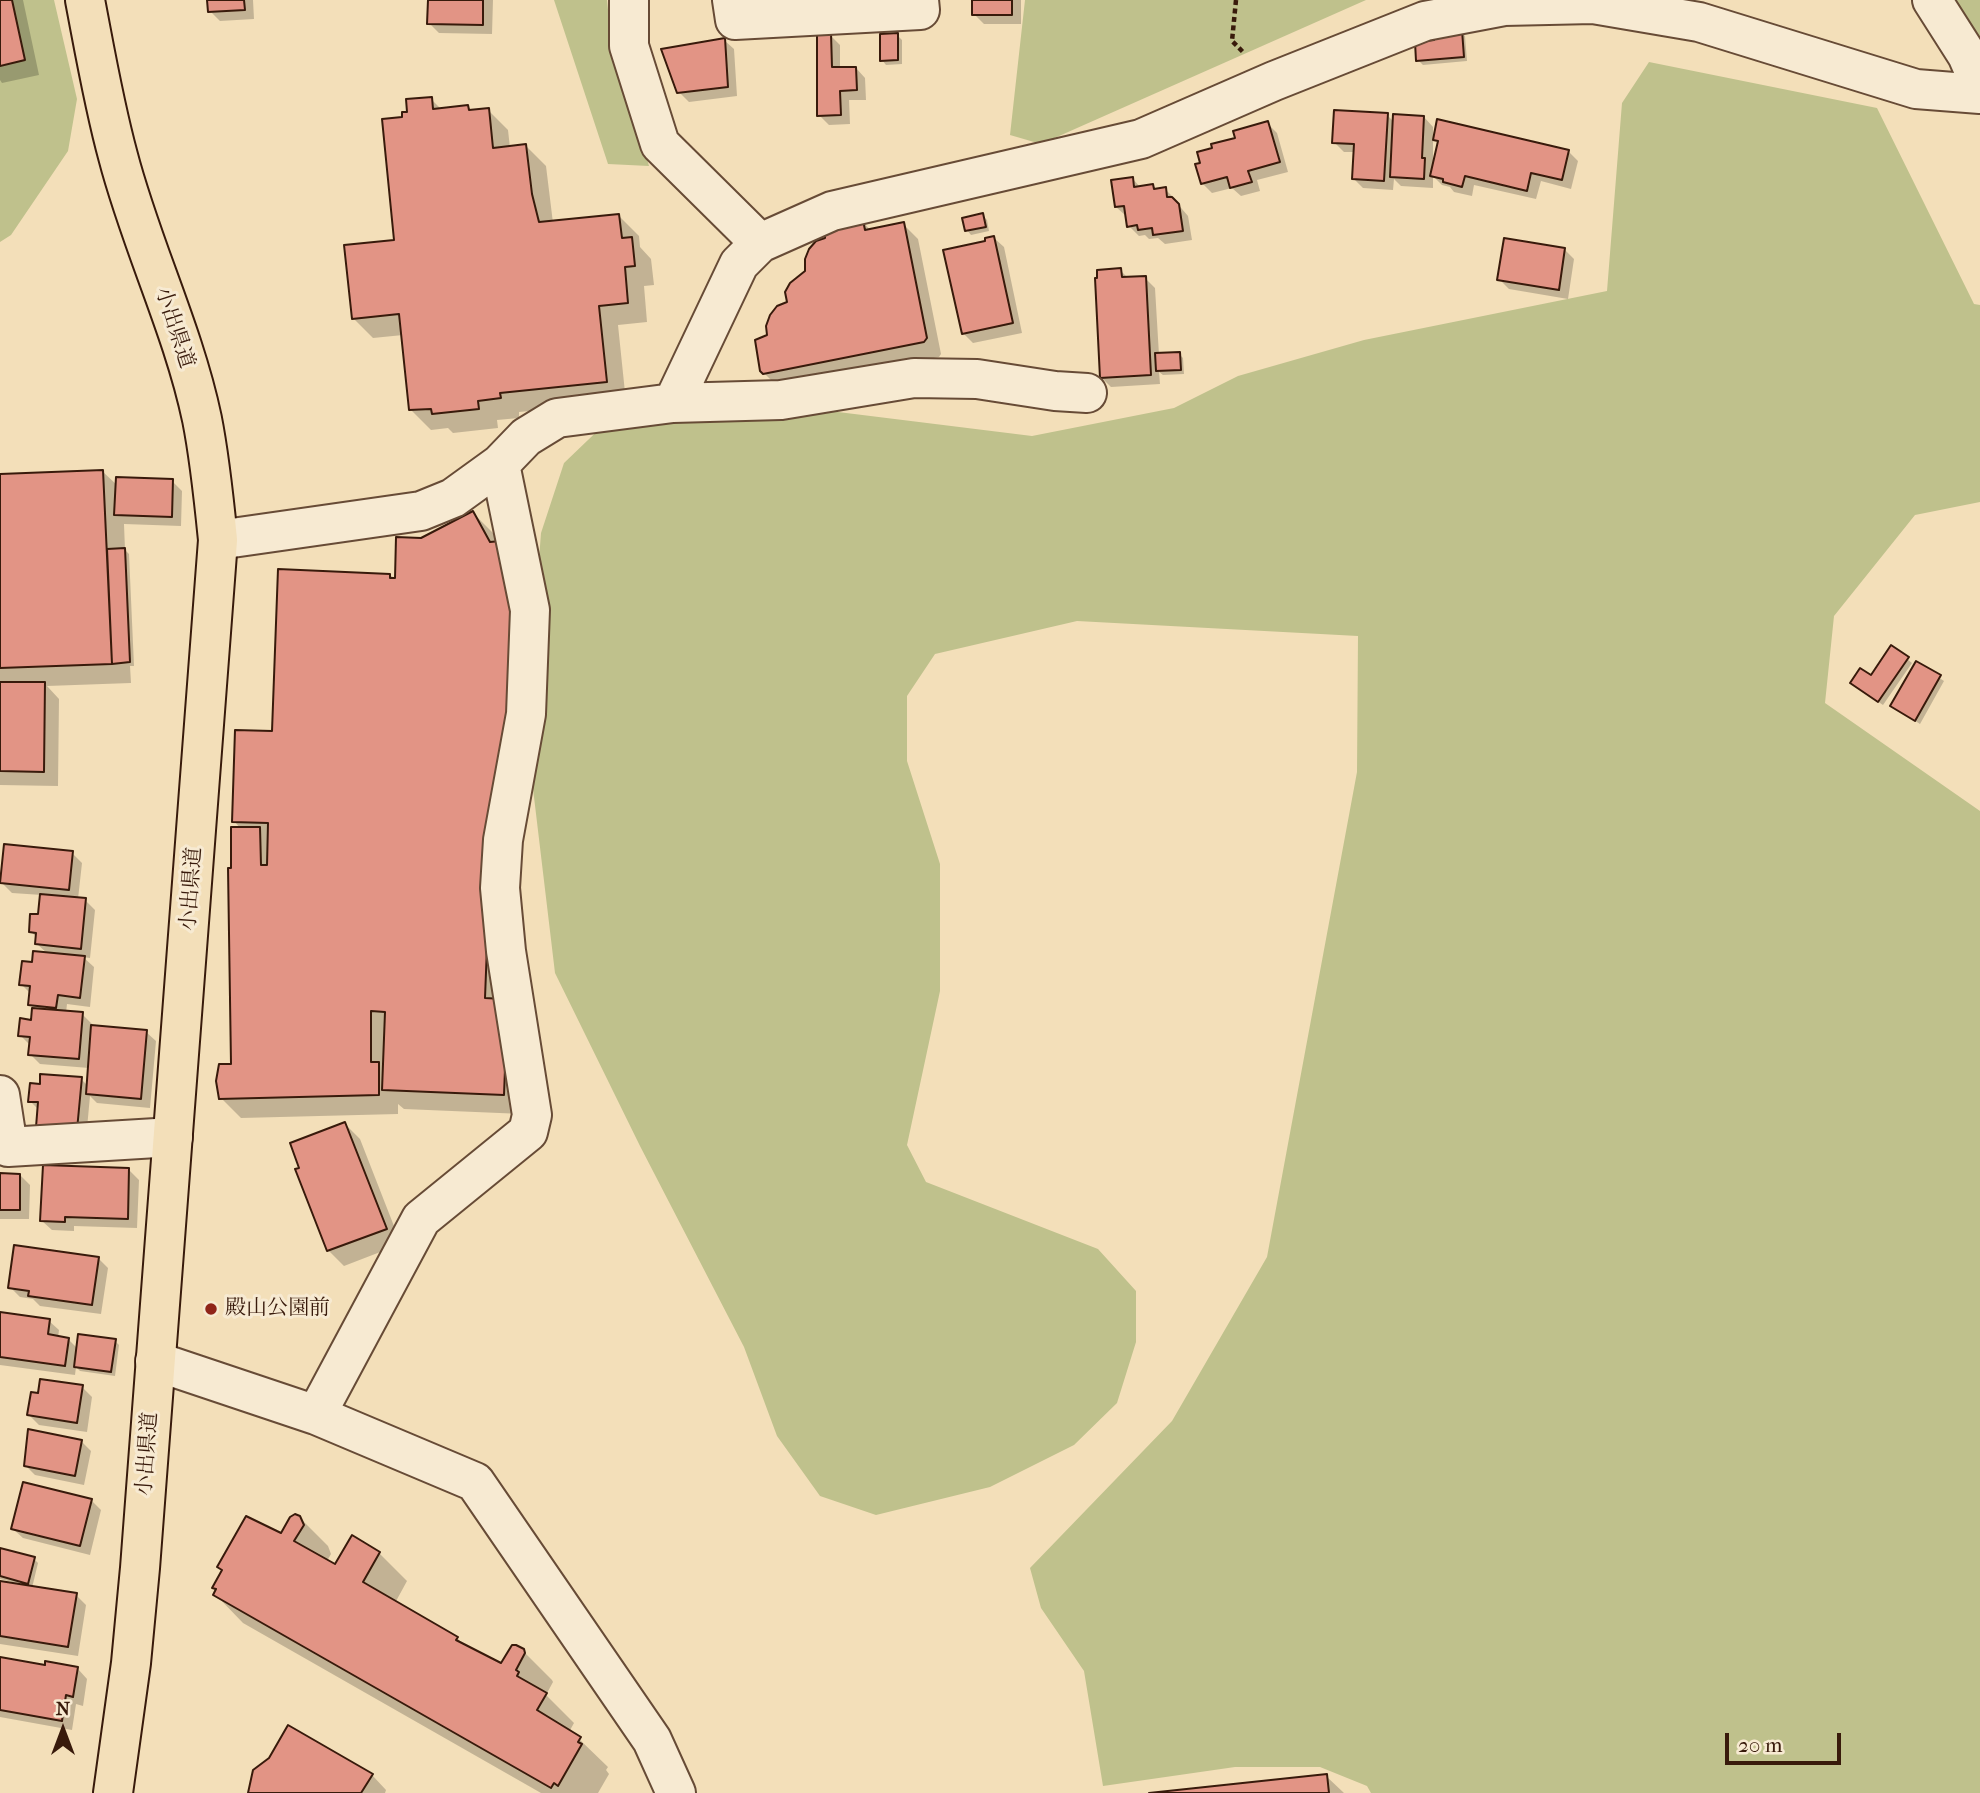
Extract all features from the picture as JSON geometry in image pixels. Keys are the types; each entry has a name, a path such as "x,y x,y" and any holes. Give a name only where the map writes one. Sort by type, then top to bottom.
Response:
{"main road":[{"name":"小出県道","path":"85,0 118,156 138,223 185,358 202,418 218,540 131,1663 113,1793"}],"street":[{"path":"629,0 629,46 660,144 760,243"},
{"path":"732,0 735,20 919,9 919,0"},
{"path":"1932,0 1967,54 1980,85"},
{"path":"673,403 739,264 760,243 832,211 1141,139 1425,21 1504,6 1593,4 1699,22 1916,89 1980,94"},
{"path":"218,540 421,511 453,498 500,464 526,438 557,418 673,403 780,400 914,378 977,379 1087,393"},
{"path":"316,1415 421,1219 528,1132 532,1115 506,951 500,888 503,840 526,714 530,610 500,464"},
{"path":"0,1095 8,1147 173,1137"},
{"path":"155,1361 316,1415 475,1482 652,1740 676,1793"}],"path":[{"path":"1236,0 1232,41 1274,82"}],"green space":[{"path":"0,0 54,0 77,99 68,151 11,235 0,242"},
{"path":"554,0 607,0 610,29 649,166 608,164"},
{"path":"1025,0 1366,0 1041,144 1010,135"},
{"path":"1949,0 1980,0 1980,45"},
{"path":"1649,62 1877,108 1974,304 1980,305 1980,502 1915,515 1834,616 1825,703 1980,811 1980,1793 1371,1793 1367,1786 1320,1767 1235,1767 1103,1786 1084,1671 1041,1608 1030,1568 1172,1421 1267,1257 1357,772 1358,636 1077,621 935,654 907,696 907,761 940,864 940,991 907,1145 926,1182 1098,1249 1136,1291 1136,1342 1117,1403 1074,1445 990,1487 876,1515 820,1496 777,1436 744,1347 640,1146 555,973 526,730 541,533 564,463 612,417 725,398 1032,436 1174,408 1238,376 1364,340 1607,291 1622,103"}],"building":[{"path":"0,0 12,0 25,60 0,66"},
{"path":"207,0 244,0 245,10 208,12"},
{"path":"428,0 483,0 483,25 427,24"},
{"path":"972,0 1012,0 1012,15 972,15"},
{"path":"1462,30 1464,57 1416,61 1415,42 1434,40 1434,33"},
{"path":"831,33 832,67 856,67 857,90 840,91 841,115 817,116 817,34"},
{"path":"898,33 898,60 880,61 880,34"},
{"path":"725,38 728,87 677,93 661,49"},
{"path":"432,97 433,109 468,105 469,110 489,108 493,148 526,144 532,194 539,222 619,214 622,238 632,237 635,266 625,267 628,303 599,306 607,382 500,393 501,398 478,401 479,409 432,414 431,409 409,410 399,314 352,319 344,245 394,240 382,119 402,117 402,112 407,112 406,99"},
{"path":"1334,110 1388,113 1384,181 1352,179 1354,144 1332,143"},
{"path":"1393,114 1424,116 1424,179 1390,177"},
{"path":"1437,119 1569,150 1562,180 1531,173 1527,191 1465,176 1462,187 1430,176 1438,141 1433,140"},
{"path":"1268,121 1280,162 1248,171 1252,182 1230,188 1227,177 1201,184 1195,164 1200,163 1197,152 1212,148 1211,144 1235,138 1233,131"},
{"path":"1133,177 1134,187 1153,184 1154,189 1166,187 1167,197 1172,197 1179,204 1183,231 1153,235 1152,228 1138,230 1137,225 1127,227 1124,206 1115,207 1111,180"},
{"path":"983,213 986,227 965,231 962,218"},
{"path":"863,220 865,230 904,222 927,338 924,342 763,374 760,371 755,340 767,335 766,326 770,315 777,306 787,302 785,292 790,283 805,271 805,259 809,249 816,241 825,238 825,234"},
{"path":"994,236 1013,323 962,334 943,250 985,241 985,238"},
{"path":"1504,238 1565,248 1559,290 1497,280"},
{"path":"1121,268 1122,277 1146,276 1151,375 1100,378 1095,278 1097,270"},
{"path":"1180,352 1181,370 1156,371 1155,353"},
{"path":"103,470 112,664 0,668 0,474"},
{"path":"116,477 173,479 172,517 114,515"},
{"path":"473,511 490,542 511,540 518,720 492,817 485,998 503,999 506,1043 504,1095 382,1090 385,1012 371,1011 371,1062 379,1062 379,1095 219,1099 216,1081 219,1064 231,1064 228,868 231,868 231,827 260,827 261,865 267,865 268,823 232,822 235,730 272,731 278,569 390,574 390,578 395,578 396,537 421,538"},
{"path":"125,548 130,662 112,664 107,549"},
{"path":"1891,645 1909,657 1878,702 1850,683 1860,668 1871,675"},
{"path":"1916,661 1941,675 1915,721 1890,706"},
{"path":"0,682 45,682 44,772 0,771"},
{"path":"4,844 73,851 69,890 0,883"},
{"path":"40,894 86,898 81,949 35,944 36,933 29,932 30,914 38,914"},
{"path":"33,951 85,956 80,998 58,995 56,1008 28,1005 30,986 19,985 22,961 32,962"},
{"path":"32,1008 83,1012 79,1059 28,1055 30,1037 18,1036 20,1018 31,1020"},
{"path":"91,1025 147,1030 141,1099 86,1094"},
{"path":"40,1074 82,1077 77,1130 36,1127 38,1102 28,1102 30,1083 40,1084"},
{"path":"345,1122 387,1229 327,1251 295,1169 299,1168 290,1143"},
{"path":"43,1165 129,1168 128,1219 65,1217 65,1222 40,1221"},
{"path":"0,1173 20,1174 20,1210 0,1210"},
{"path":"14,1245 99,1257 92,1305 28,1296 29,1291 8,1288"},
{"path":"0,1312 50,1319 48,1334 69,1338 65,1366 0,1357"},
{"path":"78,1334 116,1339 111,1372 74,1367"},
{"path":"40,1379 83,1385 77,1423 27,1415 31,1392 38,1393"},
{"path":"28,1429 82,1440 75,1476 24,1466"},
{"path":"23,1482 92,1499 80,1546 11,1529"},
{"path":"295,1514 300,1516 304,1525 294,1541 335,1564 352,1535 380,1552 363,1582 458,1637 456,1640 501,1663 512,1645 524,1649 525,1653 516,1670 519,1672 517,1676 547,1693 537,1710 581,1737 578,1742 582,1744 558,1786 554,1783 551,1788 213,1595 216,1589 212,1588 222,1570 217,1567 246,1516 281,1533 290,1517"},
{"path":"0,1548 35,1557 28,1584 0,1576"},
{"path":"0,1581 77,1593 68,1647 0,1636"},
{"path":"0,1657 45,1665 45,1661 78,1667 73,1697 66,1695 62,1721 0,1710"},
{"path":"288,1725 373,1774 361,1793 248,1793 253,1770 269,1758"},
{"path":"1327,1774 1329,1793 1149,1793"}],"place":[{"name":"殿山公園前","path":"211,1309"}]}
